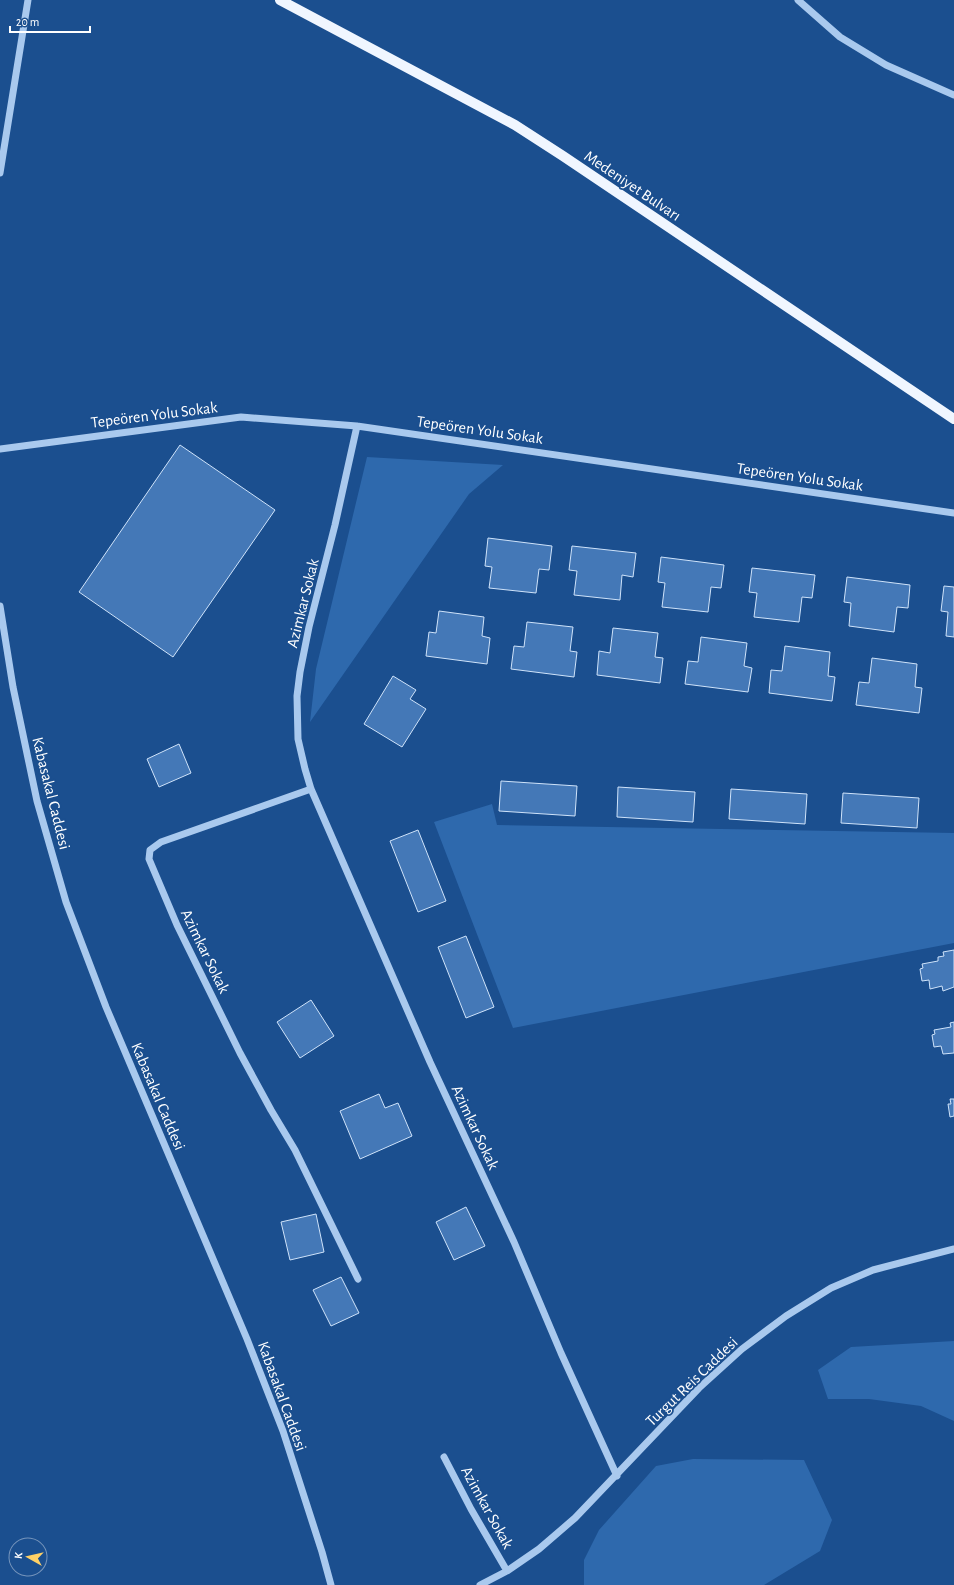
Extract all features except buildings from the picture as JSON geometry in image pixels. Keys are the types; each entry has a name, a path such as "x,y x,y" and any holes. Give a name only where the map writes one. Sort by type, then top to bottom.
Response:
{"main road":[{"name":"Medeniyet Bulvarı","path":"280,0 515,125 564,156 954,419"}],"street":[{"path":"0,173 28,0"},
{"path":"798,0 840,37 886,65 954,95"},
{"name":"Tepeören Yolu Sokak","path":"0,449 241,417 357,426 954,513"},
{"name":"Azimkar Sokak","path":"357,426 335,525 309,626 300,672 297,696 298,739 304,769 311,789 428,1057 514,1242 561,1353 617,1476"},
{"name":"Kabasakal Caddesi","path":"0,606 13,687 36,801 66,902 106,1006 247,1339 283,1432 322,1552 331,1585"},
{"name":"Azimkar Sokak","path":"311,789 160,842 150,850 149,859 177,925 240,1053 270,1110 295,1150 358,1279"},
{"name":"Turgut Reis Caddesi","path":"480,1585 507,1571 539,1549 576,1518 699,1388 742,1349 786,1316 831,1288 873,1270 954,1249"},
{"name":"Azimkar Sokak","path":"444,1457 471,1509 507,1571"}],"shaded area":[{"path":"367,457 503,465 469,494 310,722 316,669"},
{"path":"492,804 497,825 954,833 954,943 513,1028 434,822"},
{"path":"954,1341 954,1421 921,1406 869,1399 828,1399 818,1370 851,1347"},
{"path":"693,1459 804,1460 832,1520 820,1551 764,1585 584,1585 584,1560 599,1530 656,1466"}]}
